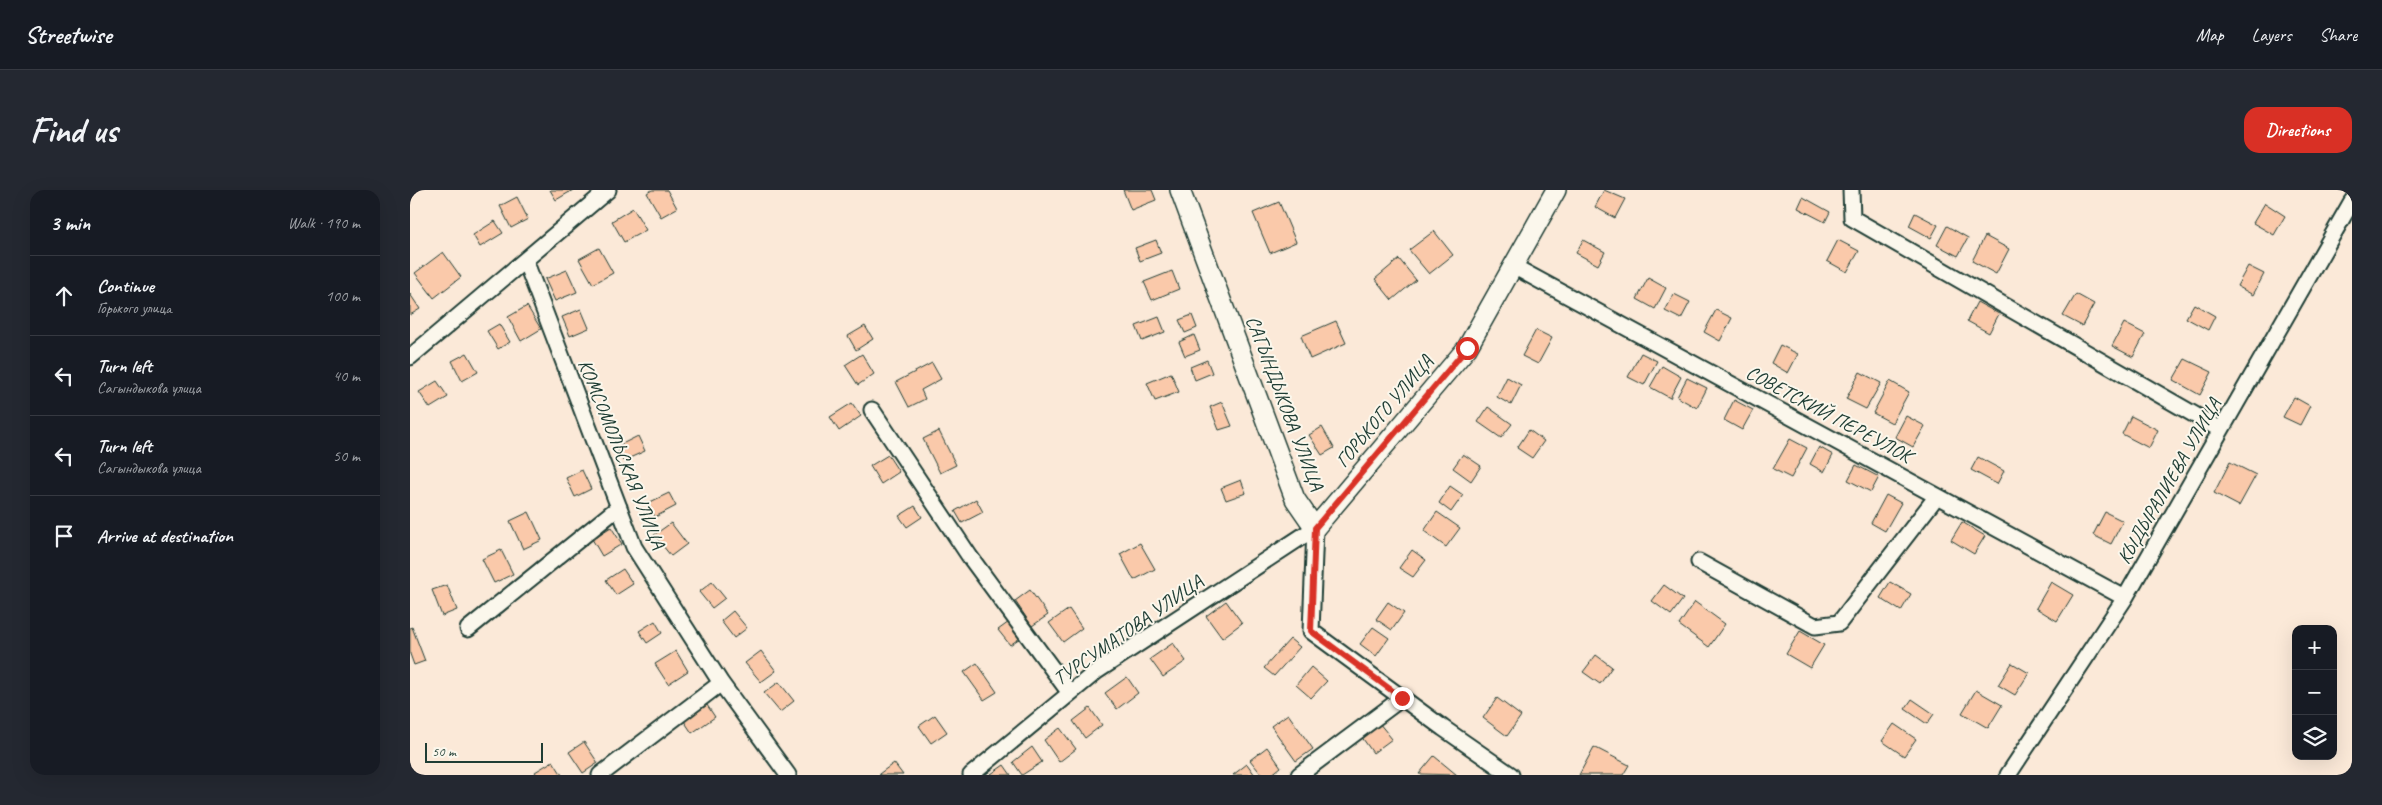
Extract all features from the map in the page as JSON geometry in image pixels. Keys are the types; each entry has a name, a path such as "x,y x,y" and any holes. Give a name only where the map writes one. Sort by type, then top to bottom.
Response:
{"street":[{"path":"410,357 608,190"},
{"name":"САГЫНДЫКОВА УЛИЦА","path":"1180,190 1295,499 1315,528"},
{"name":"ГОРЬКОГО УЛИЦА","path":"1315,528 1467,348 1556,190"},
{"path":"1851,190 1852,218 2221,430"},
{"name":"КЫДЫРАЛИЕВА УЛИЦА","path":"2008,775 2125,598 2352,200"},
{"name":"КОМСОМОЛЬСКАЯ УЛИЦА","path":"525,260 634,547 721,683 788,775"},
{"name":"СОВЕТСКИЙ ПЕРЕУЛОК","path":"1513,266 2125,598"},
{"path":"872,410 970,557 1070,693"},
{"path":"1699,562 1815,626 1839,623 1937,496"},
{"path":"468,629 619,507"},
{"path":"1315,528 1311,631 1511,775"},
{"name":"ТУРСУМАТОВА УЛИЦА","path":"971,775 1097,671 1315,528"},
{"path":"600,775 721,683"},
{"path":"1299,775 1402,698"}],"building":[{"path":"550,190 573,190 556,200"},
{"path":"652,190 667,190 677,208 661,217 647,193"},
{"path":"1123,190 1152,190 1156,200 1131,210"},
{"path":"1604,190 1625,199 1615,218 1595,207"},
{"path":"517,197 528,219 511,228 500,206"},
{"path":"1803,197 1830,212 1825,222 1798,208"},
{"path":"1279,202 1296,242 1270,253 1253,213"},
{"path":"2265,203 2285,216 2274,235 2253,223"},
{"path":"633,208 646,230 624,242 612,221"},
{"path":"1915,213 1938,225 1931,238 1909,226"},
{"path":"495,221 503,233 480,247 473,235"},
{"path":"1947,226 1968,238 1958,256 1937,245"},
{"path":"1434,231 1453,255 1429,274 1409,250"},
{"path":"1985,236 2009,249 1996,274 1972,261"},
{"path":"1156,240 1161,253 1140,261 1135,248"},
{"path":"1583,240 1605,252 1598,265 1576,253"},
{"path":"1838,240 1859,251 1847,272 1827,261"},
{"path":"599,248 613,273 593,284 579,259"},
{"path":"443,252 461,277 434,298 415,273"},
{"path":"1399,259 1416,280 1392,300 1375,279"},
{"path":"2248,266 2264,274 2253,295 2237,286"},
{"path":"567,270 577,292 555,301 545,279"},
{"path":"1172,271 1179,289 1152,300 1144,282"},
{"path":"1648,278 1666,288 1655,309 1637,299"},
{"path":"410,294 420,309 410,315"},
{"path":"1674,294 1690,302 1681,319 1665,311"},
{"path":"2076,294 2094,304 2082,326 2063,316"},
{"path":"1977,302 1999,314 1989,333 1967,321"},
{"path":"2194,304 2215,316 2208,330 2186,318"},
{"path":"527,306 541,329 521,341 508,317"},
{"path":"581,309 589,328 570,336 562,317"},
{"path":"1716,310 1732,318 1720,341 1704,332"},
{"path":"1192,315 1197,328 1185,333 1179,320"},
{"path":"1159,317 1165,332 1142,341 1136,326"},
{"path":"1336,321 1346,343 1310,359 1301,336"},
{"path":"2124,323 2145,334 2133,357 2112,346"},
{"path":"499,324 510,342 498,349 487,331"},
{"path":"865,326 873,339 856,350 848,336"},
{"path":"1536,330 1552,338 1538,364 1522,356"},
{"path":"1194,335 1200,350 1185,356 1179,342"},
{"path":"1780,345 1798,354 1788,373 1771,363"},
{"path":"467,353 478,372 462,381 452,361"},
{"path":"1641,353 1657,361 1644,385 1628,377"},
{"path":"862,354 874,374 858,385 845,365"},
{"path":"2185,359 2212,372 2200,395 2173,380"},
{"path":"1207,360 1212,373 1195,380 1190,367"},
{"path":"932,363 941,379 921,390 925,399 909,407 896,382"},
{"path":"1662,366 1681,377 1670,398 1650,387"},
{"path":"1860,372 1881,383 1866,409 1846,399"},
{"path":"1171,373 1179,392 1155,401 1147,383"},
{"path":"1507,377 1521,385 1511,405 1497,397"},
{"path":"1687,378 1707,388 1697,408 1677,397"},
{"path":"437,381 448,397 430,408 419,392"},
{"path":"1890,381 1909,392 1892,423 1873,413"},
{"path":"2294,397 2310,406 2300,425 2283,417"},
{"path":"1734,400 1753,410 1742,430 1724,420"},
{"path":"1222,402 1232,426 1219,430 1210,407"},
{"path":"852,403 861,416 839,431 830,417"},
{"path":"1488,407 1512,424 1501,438 1478,422"},
{"path":"1906,416 1925,426 1913,447 1895,437"},
{"path":"2131,416 2158,430 2149,448 2122,434"},
{"path":"1322,427 1334,448 1322,455 1309,435"},
{"path":"1529,430 1544,441 1532,458 1517,448"},
{"path":"939,431 956,465 940,473 923,439"},
{"path":"638,436 645,451 623,461 616,447"},
{"path":"1790,439 1807,448 1791,478 1773,469"},
{"path":"1819,447 1833,455 1824,472 1810,464"},
{"path":"1463,454 1481,466 1471,481 1453,468"},
{"path":"888,455 899,472 881,484 870,466"},
{"path":"1978,457 2004,471 1997,484 1971,470"},
{"path":"2230,462 2256,475 2239,506 2214,493"},
{"path":"1856,465 1879,477 1871,492 1848,480"},
{"path":"582,470 591,489 575,497 566,478"},
{"path":"1241,480 1246,493 1226,500 1221,488"},
{"path":"1450,486 1463,495 1451,512 1439,503"},
{"path":"669,493 676,506 655,517 648,503"},
{"path":"1886,495 1901,503 1885,531 1871,523"},
{"path":"976,499 983,512 962,523 955,511"},
{"path":"915,506 922,517 907,527 899,516"},
{"path":"529,512 542,540 523,549 510,521"},
{"path":"1437,512 1460,528 1446,547 1424,531"},
{"path":"2105,512 2123,521 2111,544 2093,535"},
{"path":"1962,522 1985,536 1974,554 1951,540"},
{"path":"671,523 687,544 671,556 654,535"},
{"path":"611,527 622,544 602,556 592,539"},
{"path":"1140,543 1155,569 1134,580 1120,554"},
{"path":"501,550 513,574 494,583 482,559"},
{"path":"1412,550 1426,560 1413,577 1399,568"},
{"path":"623,569 633,584 616,595 606,580"},
{"path":"712,582 725,598 712,608 699,592"},
{"path":"1890,582 1911,594 1901,611 1880,598"},
{"path":"2051,582 2073,595 2057,621 2036,608"},
{"path":"447,585 457,610 442,616 432,590"},
{"path":"1664,585 1683,599 1671,615 1652,601"},
{"path":"1030,590 1048,615 1032,626 1015,601"},
{"path":"1226,601 1242,623 1222,638 1206,616"},
{"path":"1388,602 1404,613 1392,630 1376,619"},
{"path":"1695,602 1725,624 1709,647 1679,625"},
{"path":"1069,609 1082,628 1063,642 1049,623"},
{"path":"733,611 747,628 734,638 721,621"},
{"path":"655,621 662,633 647,643 639,631"},
{"path":"1009,622 1020,638 1010,645 998,630"},
{"path":"412,627 425,661 414,665 410,654 410,628"},
{"path":"1373,627 1389,638 1376,656 1360,644"},
{"path":"1800,631 1824,645 1810,668 1786,654"},
{"path":"1290,639 1300,647 1274,676 1264,668"},
{"path":"1173,643 1186,661 1163,677 1150,659"},
{"path":"676,651 688,671 668,684 655,664"},
{"path":"761,651 776,671 761,682 745,663"},
{"path":"1596,655 1612,667 1600,684 1583,672"},
{"path":"977,663 997,692 984,700 964,672"},
{"path":"2012,663 2029,673 2015,695 1998,685"},
{"path":"1311,667 1327,681 1311,698 1296,685"},
{"path":"1127,677 1138,693 1117,709 1105,693"},
{"path":"779,682 794,701 780,712 764,693"},
{"path":"1976,690 2002,705 1988,728 1962,713"},
{"path":"1497,698 1521,716 1507,736 1483,718"},
{"path":"1912,699 1934,714 1927,724 1905,709"},
{"path":"707,705 715,717 692,733 684,721"},
{"path":"1090,708 1102,725 1085,738 1073,721"},
{"path":"1288,714 1313,749 1296,761 1271,726"},
{"path":"935,715 947,732 931,743 919,726"},
{"path":"1379,723 1392,739 1373,753 1361,736"},
{"path":"1894,724 1916,739 1904,756 1882,741"},
{"path":"1060,728 1076,749 1059,762 1044,740"},
{"path":"584,742 598,763 583,773 569,752"},
{"path":"1032,747 1042,762 1022,775 1013,762"},
{"path":"1267,747 1281,767 1271,775 1262,775 1250,760"},
{"path":"1594,747 1629,765 1623,775 1579,775"},
{"path":"1434,756 1457,775 1419,774"},
{"path":"553,761 562,775 537,775 535,772"},
{"path":"894,763 903,775 879,774"},
{"path":"1247,764 1255,775 1233,775"},
{"path":"1004,765 1011,775 991,774"}],"route":[{"path":"1402,698 1311,631 1315,528 1467,348"}]}
